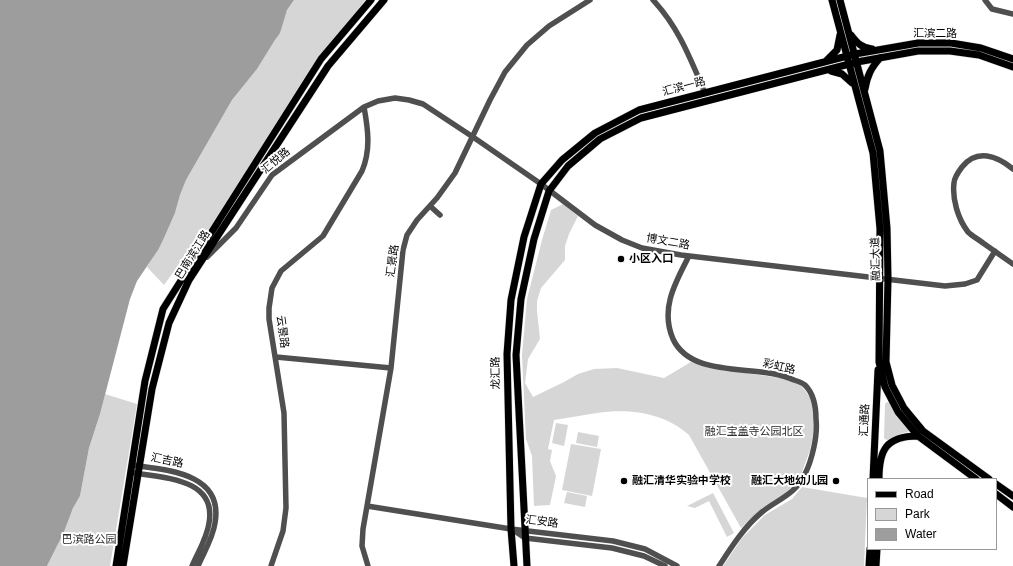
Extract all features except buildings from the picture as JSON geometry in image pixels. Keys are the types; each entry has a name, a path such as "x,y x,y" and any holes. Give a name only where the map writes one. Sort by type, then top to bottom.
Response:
{"main road":[{"name":"巴南滨江路","path":"136,465 145,381 163,310 321,59 371,0"},
{"name":"巴南滨江路","path":"116,566 152,389 169,323 189,280 328,66 384,0"},
{"name":"融汇大道","path":"832,0 848,65 873,153 884,279 886,362 892,385 904,408 923,431 988,478"},
{"name":"融汇大道","path":"840,0 880,151 887,228 879,362 885,387 898,412 918,436 975,478"},
{"path":"825,62 836,50 840,32"},
{"path":"848,32 859,45 866,49 876,50"},
{"name":"汇滨二路","path":"855,54 918,43 951,43 981,48 1013,59"},
{"name":"汇滨二路","path":"857,62 918,51 950,51 980,55 1013,67"},
{"name":"汇滨一路","path":"541,184 562,160 596,133 639,110 855,54"},
{"path":"865,93 868,73 872,66 880,58"},
{"name":"汇滨一路","path":"549,191 568,166 600,139 641,118 857,62"},
{"path":"826,70 842,74 854,84"},
{"name":"龙汇路","path":"514,566 511,529 506,354 511,300 524,237 541,184"},
{"name":"龙汇路","path":"527,566 516,354 521,299 534,239 549,191"},
{"name":"汇通路","path":"873,478 879,362"},
{"path":"879,478 879,463 886,448 893,441 900,438 918,436"},
{"name":"巴南滨江路","path":"123,566 134,473"},
{"path":"997,485 1013,496"},
{"path":"997,495 1013,506"},
{"path":"869,566 870,550"},
{"path":"876,566 877,550"}],"street":[{"name":"汇景路","path":"368,566 362,538 391,368 403,250 408,235 417,220 430,206 455,173 505,72 527,45 549,26 590,0"},
{"path":"652,0 665,13 682,40 705,93"},
{"path":"984,0 992,9 1013,14"},
{"name":"博文二路","path":"364,108 378,101 395,98 423,104 541,184 588,220 622,240 642,248 689,256 945,286 965,284 977,280 995,252"},
{"name":"汇悦路","path":"201,263 236,228 272,175 364,108"},
{"name":"云景路","path":"271,566 283,531 286,508 284,413 269,319 272,288 281,271 323,236 362,171 366,161 368,142 364,108"},
{"path":"1013,169 1005,162 995,157 976,156 967,160 954,182 956,208 961,222 969,233 1013,264"},
{"path":"430,206 440,215"},
{"name":"彩虹路","path":"689,256 676,281 671,296 667,321 675,344 685,356 717,367 766,372 788,377 805,385 815,402 817,426 805,474 798,486 788,495 763,511 748,526 737,538 719,566"},
{"path":"276,357 391,368"},
{"name":"汇吉路","path":"136,465 187,475 196,479 210,492 214,499 216,508 215,525 198,566"},
{"name":"汇吉路","path":"134,473 185,482 198,489 207,500 210,516 208,530 192,566"},
{"path":"367,506 511,529"},
{"name":"汇安路","path":"511,529 614,541 645,549 678,566"},
{"name":"汇安路","path":"511,529 525,538 612,548 644,556 665,566"}],"green space":[{"path":"294,0 365,0 199,248 180,263 164,285 147,267 164,238 175,213 186,180 232,100 257,69 275,40 287,10"},
{"name":"融汇宝盖寺公园北区","path":"563,204 578,216 565,246 565,260 541,288 537,301 540,339 528,359 525,383 533,397 578,374 594,369 617,368 664,378 691,362 717,369 787,379 802,386 813,402 815,425 810,450 796,484 787,493 761,509 741,528 689,435 658,417 634,412 609,412 554,420 548,449 552,450 550,461 556,476 550,505 534,506 532,456 526,439 522,355 527,299 551,210"},
{"name":"巴滨路公园","path":"105,394 137,404 110,566 47,566 64,532 73,508 80,496 89,448"},
{"path":"887,402 890,403 909,430 908,432 887,440 884,438 885,404"},
{"path":"556,423 568,425 564,446 552,443"},
{"path":"578,432 599,436 597,447 576,443"},
{"path":"571,444 601,449 592,496 562,490"},
{"path":"802,487 867,498 864,566 723,566 742,538 765,515 792,499"},
{"path":"567,492 587,496 585,507 564,503"},
{"path":"713,493 734,533 727,537 709,501 695,508 687,506"}],"water":[{"path":"0,0 294,0 287,10 280,33 257,69 232,100 186,180 175,213 164,238 158,250 137,281 130,299 100,414 89,448 80,496 73,508 64,532 47,566 0,566"}],"place":[{"name":"小区入口","path":"621,259"},
{"name":"融汇清华实验中学校","path":"624,481"},
{"name":"融汇大地幼儿园","path":"836,481"}]}
